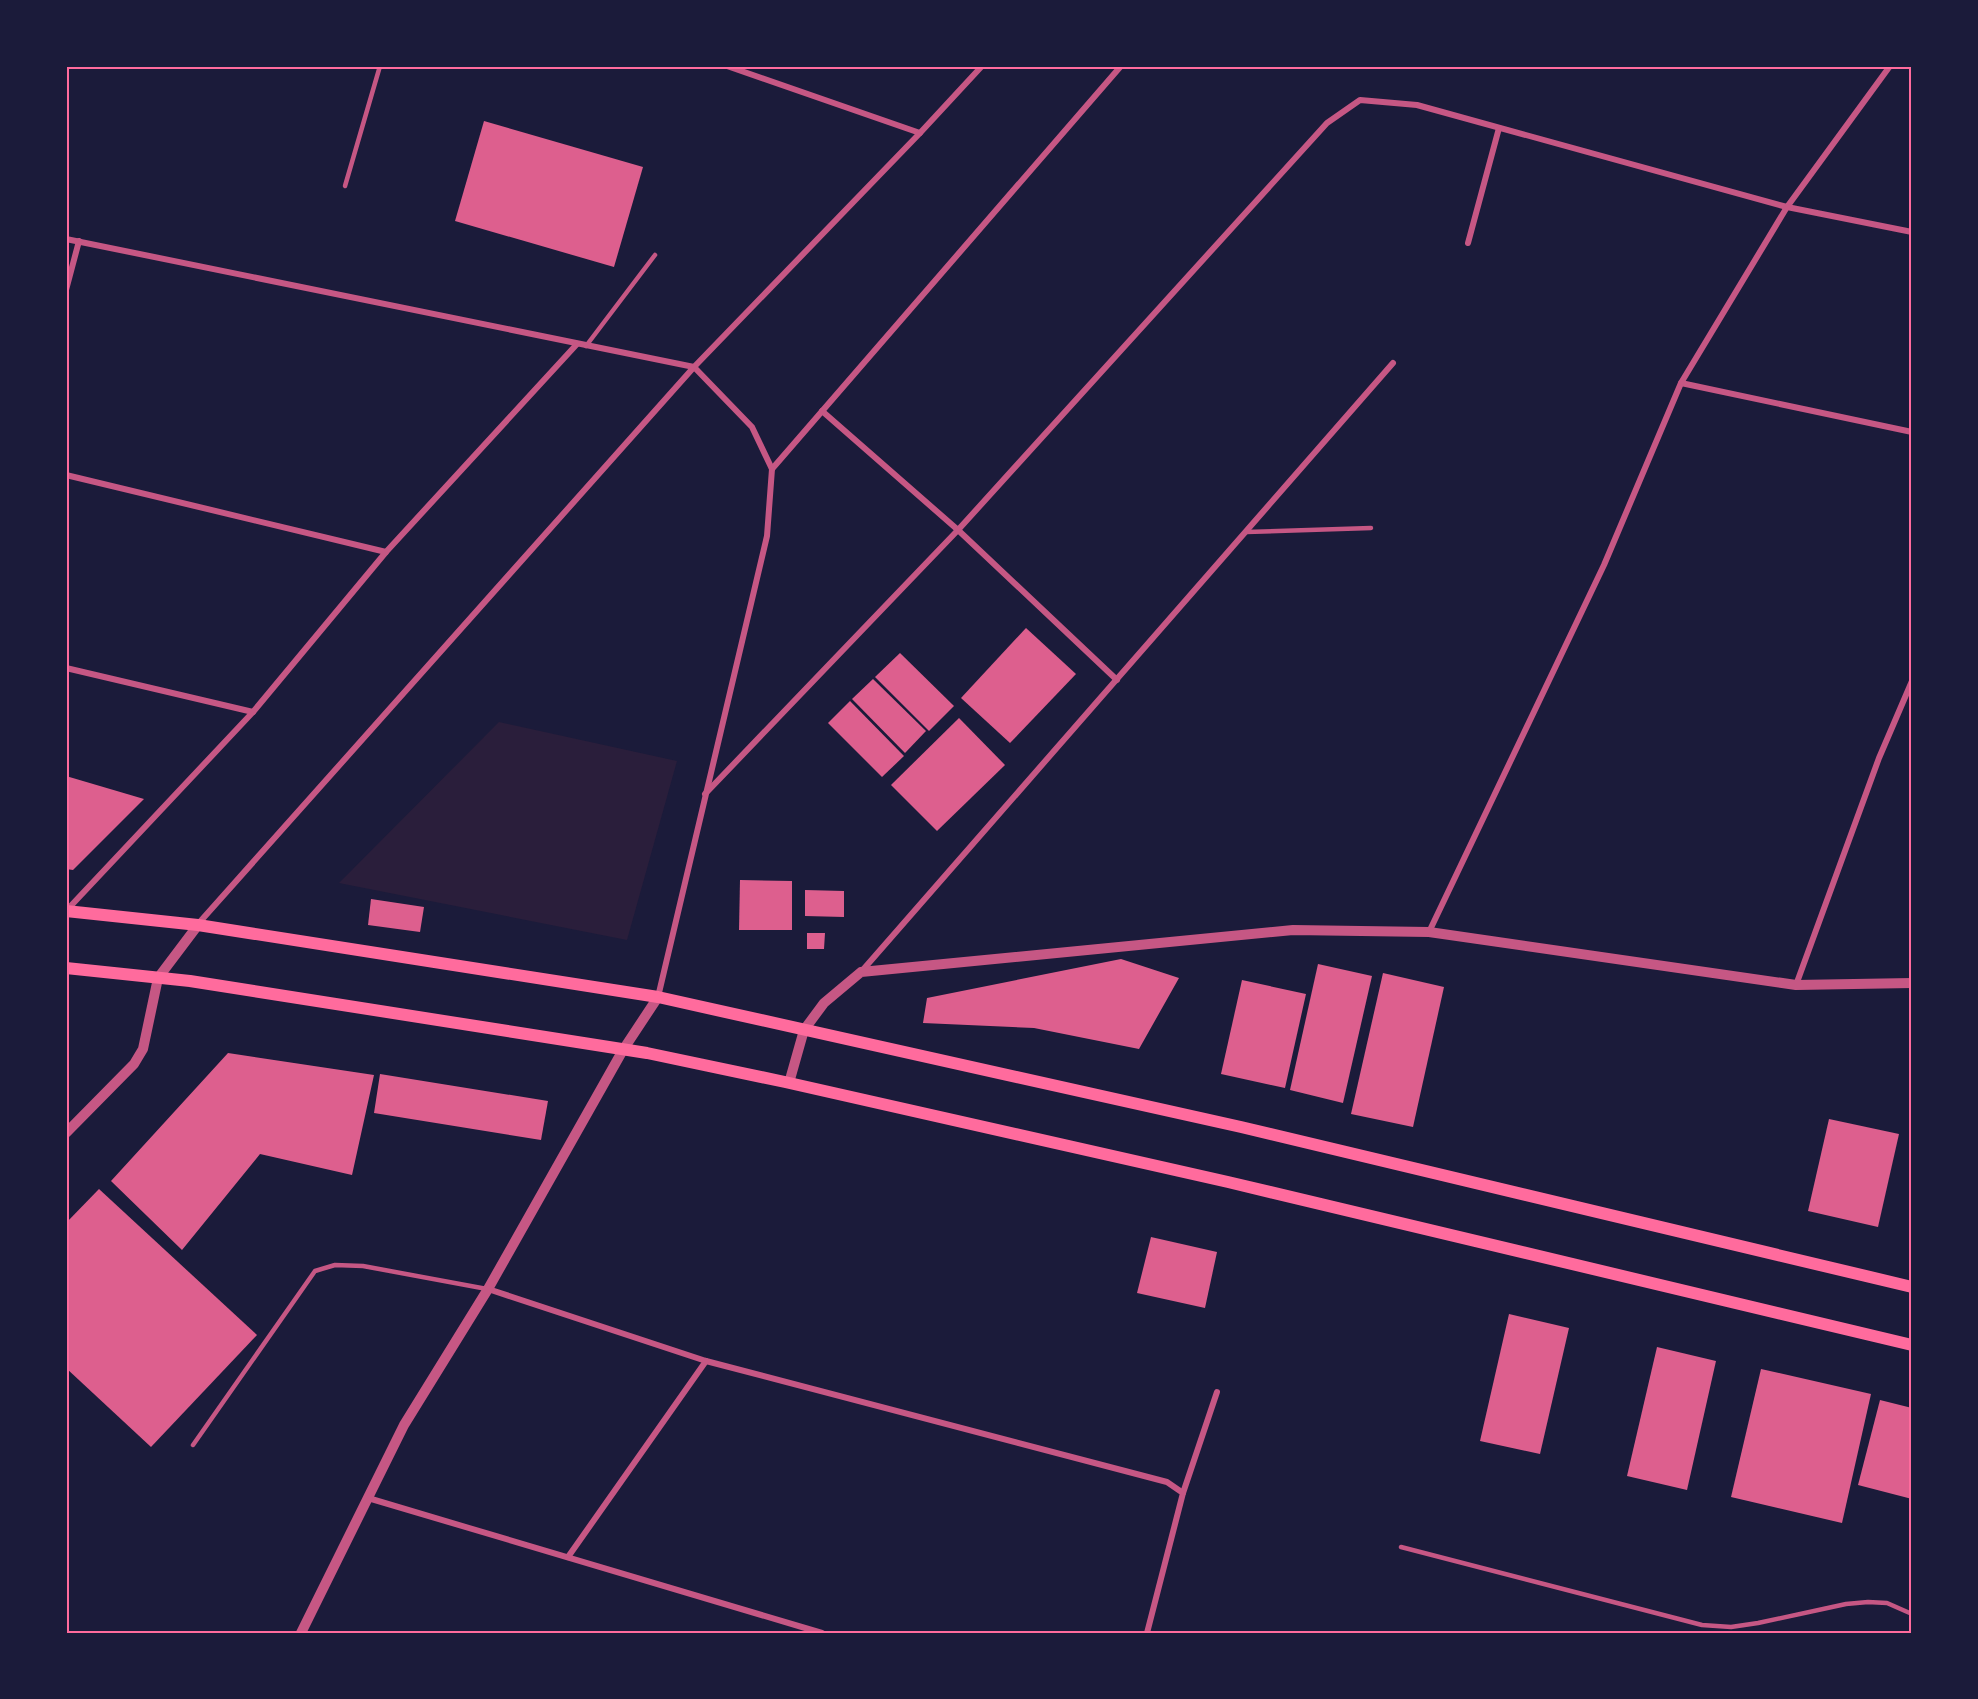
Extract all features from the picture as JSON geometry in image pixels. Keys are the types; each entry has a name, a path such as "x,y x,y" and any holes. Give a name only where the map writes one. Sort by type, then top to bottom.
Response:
{"main road":[{"path":"66,911 198,925 658,998 1230,1125 1912,1287"},
{"path":"66,968 190,981 647,1053 1228,1182 1912,1345"}],"street":[{"path":"727,66 920,133"},
{"path":"66,1133 134,1064 143,1049 158,978 198,925 694,367 920,133 981,66"},
{"path":"772,469 1120,66"},
{"path":"1429,932 1604,565 1681,383 1787,207 1890,66"},
{"path":"705,794 958,530 1327,123 1360,100 1417,105 1787,207 1912,232"},
{"path":"1468,243 1499,128"},
{"path":"66,238 694,367 752,427 772,469 767,536 658,998 623,1050 488,1289 404,1425 301,1633"},
{"path":"66,290 79,241"},
{"path":"66,911 253,712 386,552 578,344"},
{"path":"789,1083 804,1030 824,1003 861,972 1393,363"},
{"path":"1681,383 1912,432"},
{"path":"822,411 958,530 1117,680"},
{"path":"66,475 386,552"},
{"path":"66,668 253,712"},
{"path":"1796,985 1879,758 1912,681"},
{"path":"861,972 1293,930 1429,932 1796,985 1912,983"},
{"path":"488,1289 706,1361 1167,1482 1184,1493"},
{"path":"568,1557 706,1361"},
{"path":"1147,1633 1184,1493 1217,1392"},
{"path":"368,1498 822,1633"}],"lane":[{"path":"345,186 380,66"},
{"path":"586,346 655,255"},
{"path":"1246,532 1371,528"},
{"path":"193,1446 315,1271 335,1265 363,1266 488,1289"},
{"path":"1401,1547 1702,1624 1740,1626 1846,1604 1868,1602 1887,1603 1912,1614"}],"shaded area":[{"path":"499,722 677,761 627,940 339,883"}],"building":[{"path":"484,121 643,167 614,267 455,221"},
{"path":"1026,628 1076,674 1010,743 961,698"},
{"path":"900,653 954,706 929,731 875,677"},
{"path":"873,679 926,731 905,753 852,699"},
{"path":"850,701 904,756 882,777 828,723"},
{"path":"959,718 1005,765 937,831 891,785"},
{"path":"66,776 144,799 73,870 66,869"},
{"path":"740,880 792,881 792,930 739,930"},
{"path":"805,890 844,891 844,917 805,916"},
{"path":"371,899 424,907 420,932 368,925"},
{"path":"807,933 825,933 824,949 807,949"},
{"path":"1121,959 1179,978 1139,1049 1034,1028 923,1023 927,998"},
{"path":"1318,964 1372,976 1343,1103 1290,1090"},
{"path":"1383,973 1444,987 1413,1127 1351,1114"},
{"path":"1242,980 1306,994 1285,1088 1221,1074"},
{"path":"228,1053 374,1075 352,1175 260,1154 182,1250 111,1181"},
{"path":"380,1074 548,1101 541,1140 374,1113"},
{"path":"1829,1119 1899,1134 1878,1227 1808,1211"},
{"path":"99,1189 257,1335 151,1447 66,1368 66,1223"},
{"path":"1151,1237 1217,1252 1205,1308 1137,1293"},
{"path":"1509,1314 1569,1328 1540,1454 1480,1441"},
{"path":"1657,1347 1716,1361 1687,1490 1627,1476"},
{"path":"1761,1369 1871,1394 1842,1523 1731,1497"},
{"path":"1880,1400 1912,1408 1912,1499 1858,1485"}]}
